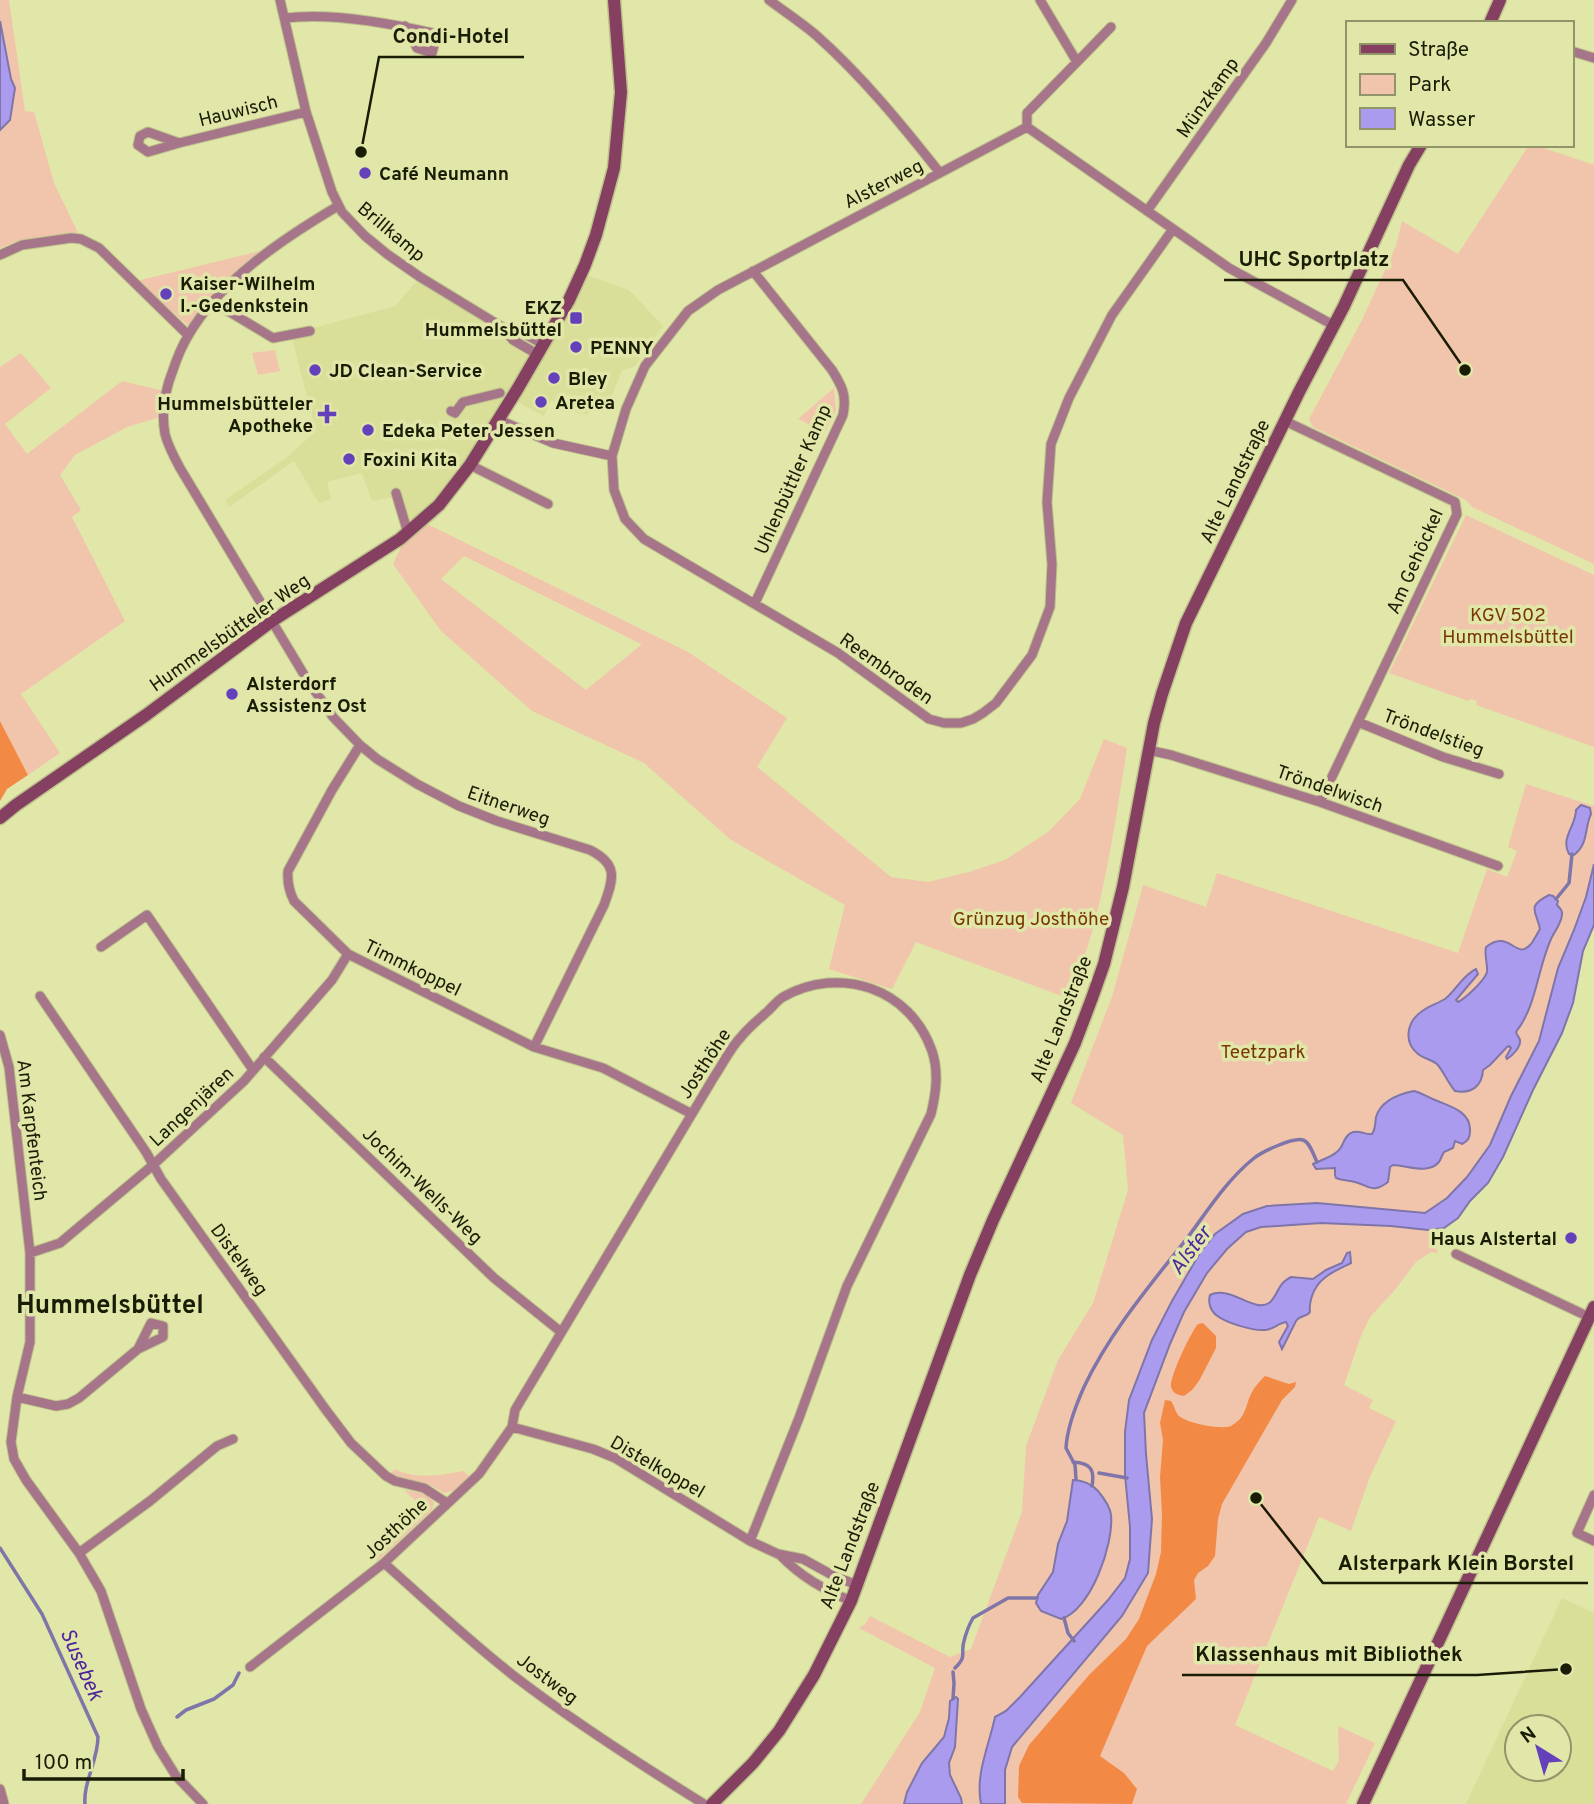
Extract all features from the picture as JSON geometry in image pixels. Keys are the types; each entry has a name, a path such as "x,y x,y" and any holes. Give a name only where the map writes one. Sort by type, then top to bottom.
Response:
{"main road":[{"name":"Hummelsbütteler Weg","path":"0,818 146,715 272,621 408,533 439,505 470,465 569,300 596,235 614,168 621,92 614,0"},
{"path":"1491,21 1500,0"},
{"name":"Alte Landstraße","path":"712,1804 754,1763 779,1731 814,1675 851,1601 970,1275 1075,1044 1092,998 1124,887 1148,750 1161,694 1186,623 1420,147"},
{"path":"1363,1804 1592,1312"}],"street":[{"name":"Brillkamp","path":"280,0 306,112 338,206 351,222 387,254 502,327 513,340 540,349"},
{"path":"769,0 816,35 885,104 940,173"},
{"path":"1040,0 1077,62"},
{"name":"Münzkamp","path":"1147,211 1266,43 1292,0"},
{"path":"285,19 303,16 405,26"},
{"path":"1111,27 1027,113 1027,127 1229,268 1334,325"},
{"path":"1573,52 1594,58"},
{"name":"Hauwisch","path":"179,143 306,112"},
{"name":"Alsterweg","path":"612,456 626,408 645,366 688,311 718,290 753,271 1027,127"},
{"name":"Eitnerweg","path":"338,206 260,259 229,284 188,335 168,383 163,406 167,440 180,468 306,678 330,713 360,745 417,784 459,806 497,821 590,850 601,855 609,864 612,874 611,887 604,905 534,1047"},
{"name":"Reembroden","path":"612,456 614,490 621,509 625,519 644,539 838,653 929,719 944,723 965,722 996,703 1032,655 1050,607 1052,564 1047,502 1051,444 1069,398 1112,314 1173,229"},
{"path":"0,255 22,245 81,239 99,248 188,335"},
{"name":"Uhlenbüttler Kamp","path":"753,271 832,370 841,384 846,401 843,415 755,603"},
{"path":"213,302 273,338 310,331"},
{"path":"451,411 454,413 463,402 500,393"},
{"path":"499,420 553,443 612,456"},
{"name":"Am Gehöckel","path":"1285,421 1455,502 1457,514 1320,802"},
{"path":"470,465 548,504"},
{"path":"396,492 408,533"},
{"name":"Tröndelstieg","path":"1358,722 1443,757 1499,774"},
{"name":"Timmkoppel","path":"360,745 288,871 287,881 294,901 348,954 534,1047 603,1068 692,1114"},
{"name":"Tröndelwisch","path":"1148,750 1320,802 1498,866"},
{"path":"101,947 147,915 253,1070"},
{"name":"Langenjären","path":"30,1253 60,1243 153,1165 244,1082 332,980 348,954"},
{"name":"Josthöhe","path":"250,1667 384,1563 479,1474 512,1427 515,1410 740,1038 782,997 820,982 848,982 886,994 918,1025 932,1052 936,1068 936,1090 931,1114 847,1286 750,1541"},
{"name":"Distelweg","path":"40,996 146,1152 161,1179 351,1443 386,1476 424,1488 447,1503"},
{"name":"Am Karpfenteich","path":"0,1035 9,1067 30,1253 30,1342 17,1398 11,1442 14,1459 79,1553 101,1591 141,1709 158,1747 176,1776 203,1804"},
{"name":"Jochim-Wells-Weg","path":"264,1057 494,1278 561,1332"},
{"path":"1456,1254 1592,1312"},
{"path":"17,1398 56,1406 68,1404 138,1349"},
{"name":"Distelkoppel","path":"512,1427 593,1449 615,1458 750,1541 778,1554 803,1559 857,1585"},
{"path":"79,1553 150,1501 217,1446 233,1439"},
{"path":"1594,1495 1577,1533 1594,1541"},
{"name":"Distelkoppel","path":"778,1554 795,1571 851,1601"},
{"name":"Jostweg","path":"384,1563 525,1684 571,1718 705,1804"},
{"path":"0,1789 4,1804"}],"shaded area":[{"path":"587,275 629,290 663,326 635,366 622,370 606,410 603,409 600,413 591,409 587,415 580,412 579,414 551,400 544,416 514,400 473,465 406,537 393,497 372,501 362,473 327,482 331,499 319,503 294,461 229,507 225,500 286,458 316,431 291,334 395,306 418,280 540,356"},
{"path":"0,721 28,775 7,789 0,801"},
{"path":"1203,1323 1216,1336 1216,1348 1192,1390 1184,1396 1178,1395 1171,1387 1173,1374 1195,1329 1198,1324"},
{"path":"1265,1376 1289,1384 1296,1382 1295,1387 1282,1400 1222,1504 1215,1556 1194,1580 1196,1599 1147,1646 1100,1756 1124,1773 1137,1789 1132,1804 1022,1803 1018,1797 1019,1766 1029,1745 1089,1675 1126,1639 1139,1619 1156,1574 1161,1552 1160,1477 1163,1440 1160,1423 1165,1400 1171,1401 1178,1415 1188,1421 1212,1426 1231,1426 1242,1416 1252,1391"},
{"path":"1562,1598 1594,1613 1594,1804 1466,1804 1503,1725 1503,1783 1573,1783 1573,1713 1508,1713"}],"green space":[{"path":"0,0 9,0 25,111 34,112 54,183 81,239 22,239 0,248 0,130 10,120 15,89 0,21"},
{"path":"1528,147 1541,147 1594,165 1594,564 1472,507 1466,500 1313,427 1309,419 1361,322 1396,246 1402,221 1458,254"},
{"path":"260,251 207,302 190,327 137,281"},
{"path":"275,350 280,371 258,375 252,353"},
{"path":"21,353 51,388 5,424 27,454 122,381 163,391 160,417 127,427 75,455 60,475 81,510 72,517 125,621 21,694 60,753 28,775 0,721 0,367"},
{"path":"834,388 836,410 825,432 798,419"},
{"name":"KGV 502 Hummelsbüttel","path":"1466,515 1594,575 1594,747 1476,705 1477,701 1468,701 1389,673"},
{"name":"Grünzug Josthöhe","path":"423,522 688,652 787,718 757,767 891,877 928,882 1005,860 1048,832 1080,799 1104,739 1127,748 1101,896 1070,999 916,942 892,989 829,969 845,905 731,840 644,763 532,711 441,631 393,564 406,537","holes":["464,556 641,644 586,690 441,579"]},
{"name":"Teetzpark","path":"1526,784 1594,806 1594,864 1586,897 1558,968 1539,1041 1490,1145 1467,1177 1447,1198 1425,1213 1317,1203 1293,1204 1215,1234 1125,1432 1130,1559 1125,1578 1020,1697 1006,1711 995,1717 981,1771 981,1804 861,1804 920,1712 935,1668 859,1628 870,1616 950,1657 971,1649 1022,1512 1026,1446 1058,1360 1093,1303 1128,1190 1123,1135 1071,1103 1112,997 1143,885 1206,907 1217,873 1458,953 1487,869 1507,877 1517,851 1508,847"},
{"path":"1321,1223 1428,1230 1438,1253 1431,1252 1416,1262 1370,1317 1361,1336 1344,1385 1373,1400 1369,1408 1396,1421 1369,1479 1351,1531 1319,1517 1235,1725 1333,1771 1339,1761 1338,1726 1375,1743 1346,1804 1005,1804 1005,1770 1012,1747 1122,1616 1148,1573 1152,1519 1144,1413 1184,1312 1208,1273 1246,1231 1282,1224"},
{"path":"395,1469 420,1476 463,1471 470,1477 455,1490 445,1493 430,1485 396,1476 391,1473"},
{"path":"404,1490 430,1497 434,1503 432,1510 377,1561 372,1555 423,1508"}],"water":[{"path":"0,21 15,88 10,120 0,130"},
{"path":"1581,805 1590,808 1591,814 1582,846 1574,855 1569,854 1566,843 1576,810"},
{"path":"1594,864 1594,925 1583,951 1573,1003 1562,1033 1503,1157 1488,1183 1458,1218 1444,1228 1428,1230 1321,1223 1261,1227 1246,1232 1207,1273 1184,1312 1144,1413 1152,1519 1148,1573 1122,1616 1012,1747 1005,1770 1005,1804 981,1804 981,1771 995,1717 1006,1711 1020,1697 1125,1578 1130,1559 1125,1475 1125,1432 1129,1400 1152,1340 1201,1251 1215,1234 1243,1214 1267,1206 1317,1203 1425,1213 1447,1198 1467,1177 1490,1145 1539,1041 1558,968 1586,897"},
{"path":"1549,895 1558,901 1562,917 1546,951 1533,999 1516,1032 1520,1040 1519,1046 1507,1059 1511,1048 1507,1047 1483,1070 1481,1080 1475,1088 1455,1091 1437,1064 1420,1056 1413,1049 1409,1038 1410,1027 1416,1016 1445,999 1476,969 1478,974 1456,1000 1461,1000 1483,980 1487,972 1486,947 1501,941 1526,949 1540,929 1535,906"},
{"path":"1414,1091 1463,1114 1469,1124 1470,1133 1467,1140 1462,1144 1455,1141 1453,1148 1444,1152 1439,1162 1429,1168 1393,1165 1390,1167 1388,1182 1378,1188 1336,1178 1335,1168 1316,1169 1313,1164 1336,1153 1351,1133 1372,1134 1378,1111 1386,1102"},
{"path":"1350,1252 1351,1263 1328,1275 1318,1284 1312,1296 1310,1312 1296,1321 1282,1349 1279,1342 1288,1326 1286,1322 1268,1330 1240,1326 1216,1315 1209,1303 1210,1295 1226,1293 1256,1305 1269,1303 1289,1278 1313,1279 1342,1263"},
{"path":"1073,1480 1090,1484 1100,1493 1110,1512 1111,1527 1104,1558 1091,1590 1072,1613 1061,1619 1041,1611 1036,1603 1053,1572 1058,1544 1067,1521"},
{"path":"956,1697 955,1747 949,1763 950,1775 962,1804 904,1804 922,1763 944,1737 950,1701"}],"waterway":[{"path":"1556,899 1569,883 1572,854"},
{"name":"Alster","path":"1076,1479 1075,1465 1066,1448 1075,1409 1084,1387 1119,1328 1210,1206 1244,1167 1277,1146 1303,1140 1308,1143 1317,1162"},
{"path":"1073,1462 1090,1468 1093,1475 1092,1486"},
{"path":"1099,1473 1127,1478"},
{"name":"Susebek","path":"0,1548 42,1614 98,1737 85,1804"},
{"path":"955,1668 963,1657 963,1645 973,1618 1008,1598 1037,1598"},
{"path":"1064,1618 1068,1633 1074,1641"},
{"path":"953,1672 953,1699"},
{"path":"177,1717 186,1710 214,1699 233,1685 239,1673"}],"place":[{"name":"Condi-Hotel","path":"361,152"},
{"name":"Café Neumann","path":"365,173"},
{"name":"Kaiser-Wilhelm I.-Gedenkstein","path":"166,294"},
{"name":"EKZ Hummelsbüttel","path":"576,318"},
{"name":"PENNY","path":"576,347"},
{"name":"JD Clean-Service","path":"315,370"},
{"name":"UHC Sportplatz","path":"1465,370"},
{"name":"Bley","path":"554,378"},
{"name":"Aretea","path":"541,402"},
{"name":"Hummelsbütteler Apotheke","path":"327,414"},
{"name":"Edeka Peter Jessen","path":"368,430"},
{"name":"Foxini Kita","path":"349,459"},
{"name":"Alsterdorf Assistenz Ost","path":"232,694"},
{"name":"Haus Alstertal","path":"1571,1238"},
{"name":"Alsterpark Klein Borstel","path":"1256,1498"},
{"name":"Klassenhaus mit Bibliothek","path":"1566,1669"}],"district":[{"name":"Hummelsbüttel","path":"110,1304"}]}
